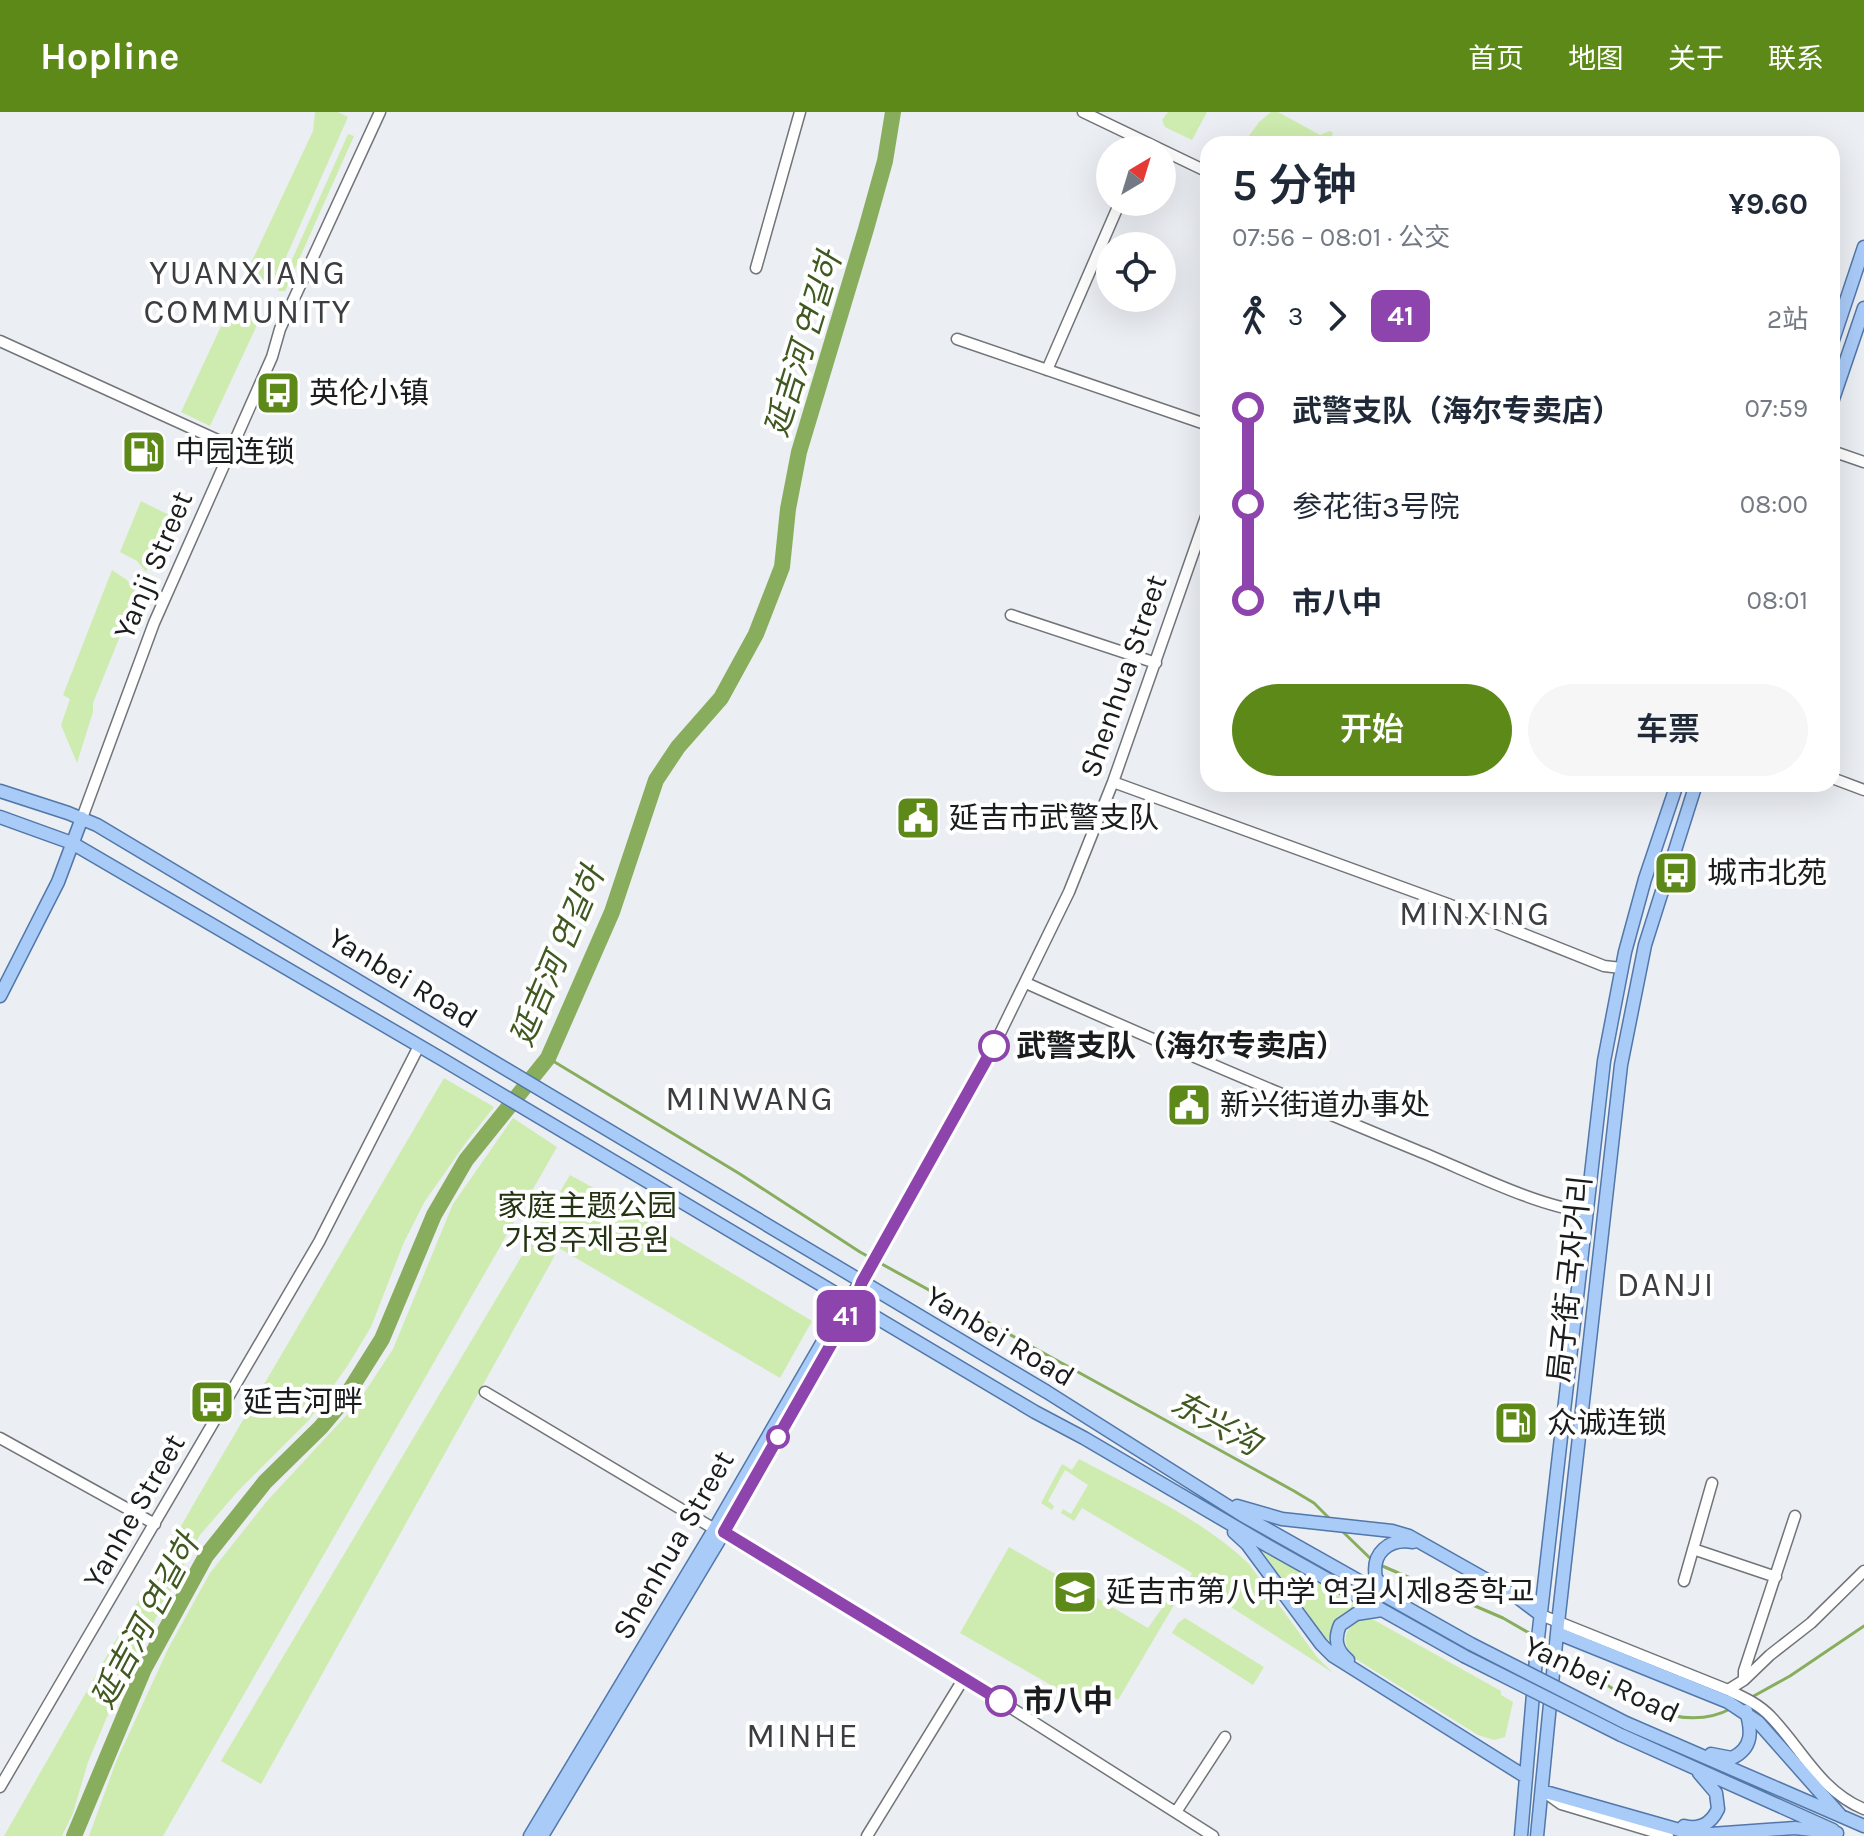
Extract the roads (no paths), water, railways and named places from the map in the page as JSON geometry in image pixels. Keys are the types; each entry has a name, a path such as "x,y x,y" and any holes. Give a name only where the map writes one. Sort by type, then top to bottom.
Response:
{"main road":[{"path":"1840,319 1864,247"},
{"path":"1840,378 1864,308"},
{"name":"Yanbei Road","path":"0,791 82,818 591,1119 1242,1515 1409,1610 1467,1650 1579,1716 1826,1825 1840,1835"},
{"name":"局子街 국자거리","path":"1521,1836 1537,1647 1604,1061 1621,968 1645,879 1674,792"},
{"name":"局子街 국자거리","path":"1537,1836 1621,1065 1645,945 1693,792"},
{"name":"Yanbei Road","path":"0,817 72,843 1035,1412 1384,1610 1626,1723 1864,1826"},
{"name":"Yanji Street","path":"0,996 34,934 82,818"},
{"name":"Shenhua Street","path":"542,1836 862,1282"},
{"path":"1226,1503 1273,1517 1409,1536 1517,1597 1540,1620"},
{"path":"1218,1515 1247,1544 1333,1656 1526,1775"},
{"name":"Shenhua Street","path":"530,1836 719,1530"},
{"path":"1409,1610 1376,1578 1376,1560 1388,1545 1400,1541 1413,1543 1540,1620"},
{"path":"1384,1610 1356,1614 1343,1621 1336,1637 1339,1651 1356,1666 1526,1775"},
{"path":"1557,1631 1732,1696 1751,1708 1763,1727 1841,1816"},
{"path":"1696,1752 1732,1758 1745,1750 1750,1734 1751,1708"},
{"path":"1542,1788 1697,1827 1711,1820 1718,1809 1717,1796 1711,1784 1691,1765"},
{"path":"1542,1788 1697,1835 1795,1828 1840,1835"}],"street":[{"name":"Yanji Street","path":"82,818 154,623 272,357 280,329 380,112"},
{"path":"756,268 800,112"},
{"path":"1083,112 1126,136"},
{"path":"1176,159 1200,169"},
{"path":"1047,370 1114,216"},
{"path":"957,339 1200,422"},
{"path":"0,341 233,447"},
{"path":"1840,454 1864,462"},
{"name":"Shenhua Street","path":"862,1282 985,1064 1069,892 1113,782 1200,534"},
{"path":"1011,615 1156,663"},
{"path":"1840,781 1864,790"},
{"path":"1113,782 1448,904 1604,966 1621,968"},
{"path":"1026,983 1223,1071 1463,1169 1569,1210 1587,1212"},
{"name":"Yanhe Street","path":"0,1787 319,1242 419,1046"},
{"path":"485,1392 964,1678 1213,1836"},
{"path":"0,1438 155,1524"},
{"path":"1684,1581 1712,1483"},
{"path":"1744,1680 1744,1671 1795,1516"},
{"path":"1693,1549 1776,1577"},
{"path":"1732,1696 1770,1655 1811,1623 1864,1571"},
{"path":"1540,1620 1557,1631"},
{"path":"867,1836 964,1678"},
{"path":"1751,1708 1770,1716 1830,1788 1864,1809"},
{"path":"1176,1812 1225,1737"},
{"path":"1542,1788 1561,1804 1668,1836"}],"waterway":[{"name":"延吉河 연길하","path":"74,1836 144,1669 206,1556 265,1482 343,1401 382,1339 434,1215 466,1160 548,1058 612,912 656,780 678,747 721,698 756,634 782,567 788,509 799,452 885,161 893,112"},
{"name":"东兴沟","path":"548,1058 740,1174 860,1252 1294,1491 1314,1503 1330,1519"},
{"name":"东兴沟","path":"1341,1530 1373,1561"},
{"name":"东兴沟","path":"1380,1565 1503,1618 1536,1637"},
{"name":"东兴沟","path":"1752,1697 1790,1676 1864,1626"},
{"name":"东兴沟","path":"1559,1652 1619,1692 1664,1713 1686,1718 1709,1716 1732,1708"}],"place":[{"name":"英伦小镇","path":"278,393"},
{"name":"中园连锁","path":"144,452"},
{"name":"延吉市武警支队","path":"918,818"},
{"name":"城市北苑","path":"1676,873"},
{"name":"武警支队（海尔专卖店）","path":"994,1046"},
{"name":"新兴街道办事处","path":"1189,1105"},
{"name":"延吉河畔","path":"212,1402"},
{"name":"众诚连锁","path":"1516,1423"},
{"name":"延吉市第八中学 연길시제8중학교","path":"1075,1592"},
{"name":"市八中","path":"1001,1701"}],"district":[{"name":"YUANXIANG COMMUNITY","path":"248,292"},
{"name":"MINXING","path":"1475,913"},
{"name":"MINWANG","path":"750,1098"},
{"name":"DANJI","path":"1666,1284"},
{"name":"MINHE","path":"803,1735"}],"park label":[{"name":"家庭主题公园 가정주제공원","path":"587,1223"}]}
